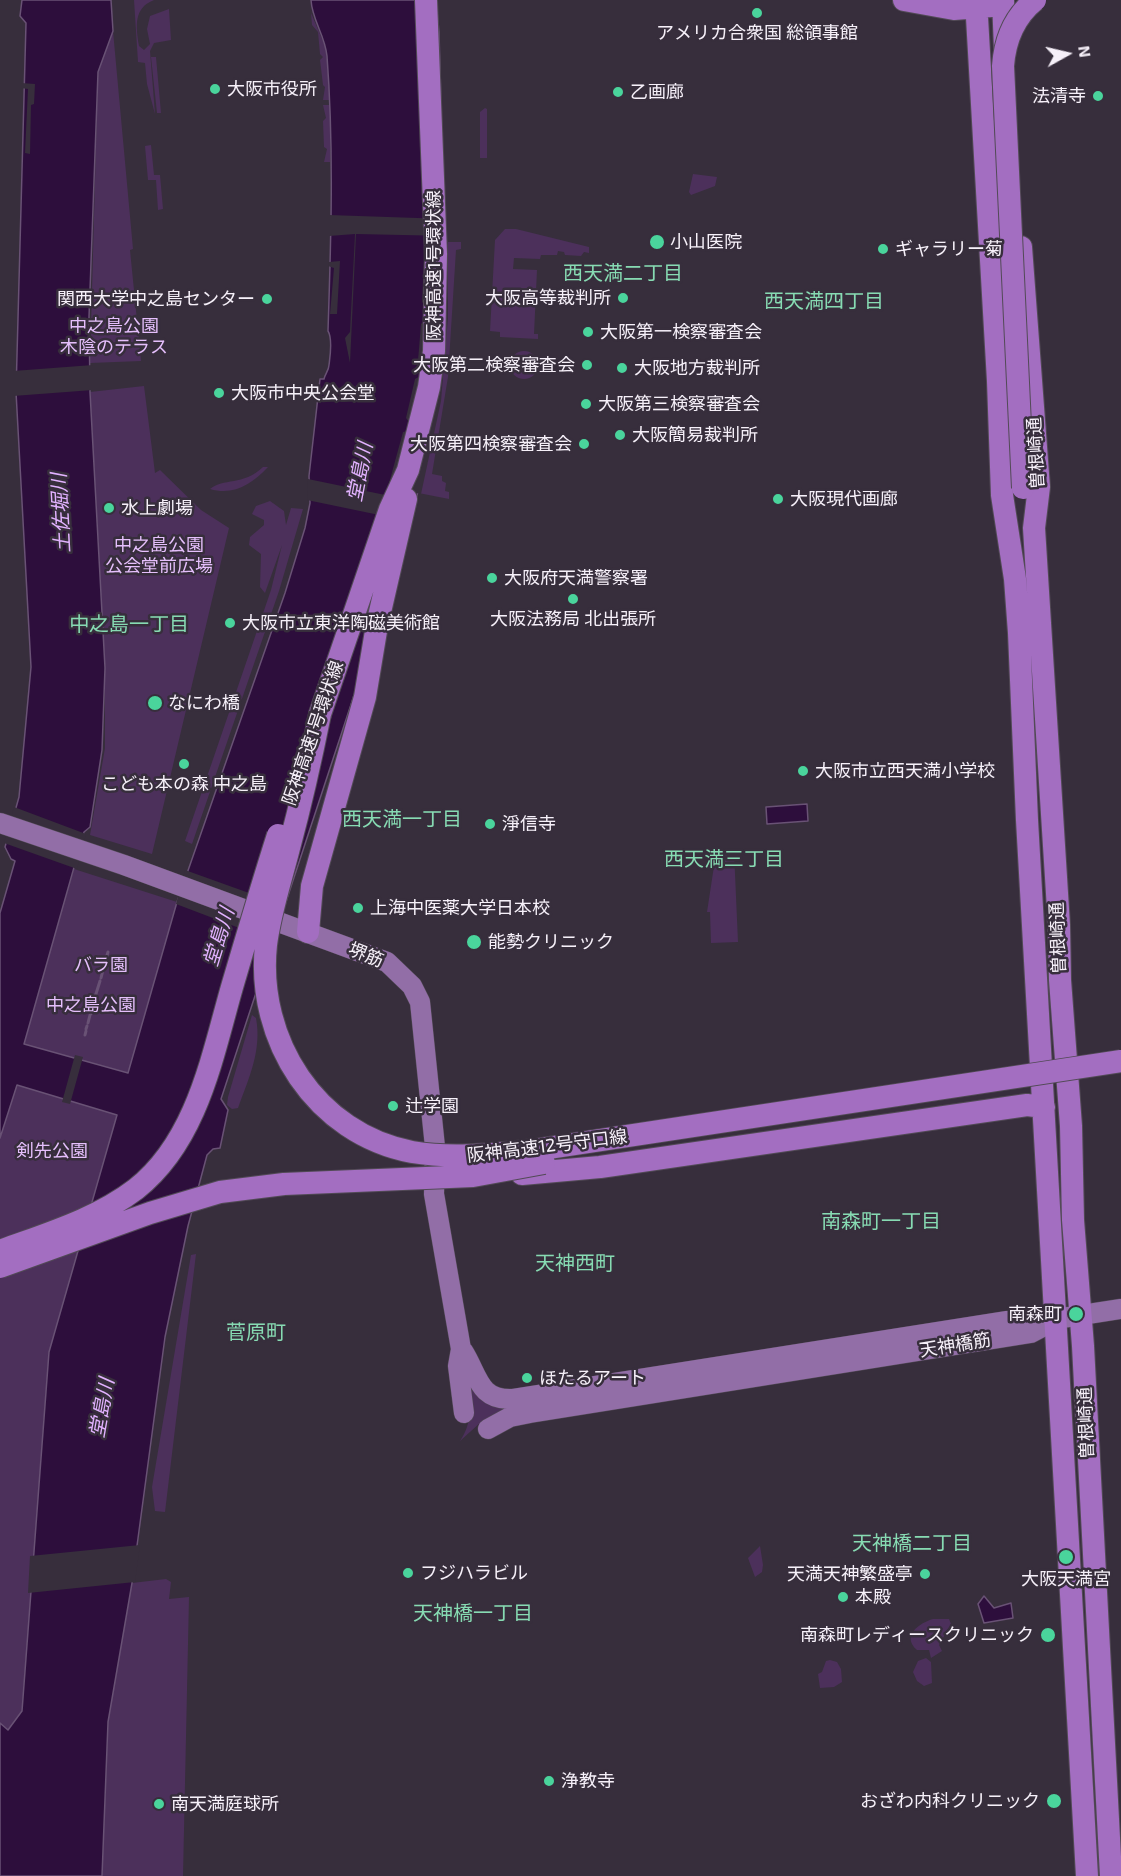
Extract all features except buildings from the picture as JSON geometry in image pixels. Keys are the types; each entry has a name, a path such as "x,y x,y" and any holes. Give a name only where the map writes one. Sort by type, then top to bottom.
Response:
{"highway":[{"name":"阪神高速1号環状線","path":"0,1251 71,1224 113,1204 146,1180 176,1144 204,1083 293,789 390,509 408,470 421,425 434,351 436,287 434,144 426,0"},
{"path":"904,0 954,9 977,4 1035,0"},
{"path":"1015,579 1020,489 1003,66 1004,48 1011,30 1026,8 1035,0"},
{"path":"1008,2 993,51 1020,489 1034,528"},
{"name":"曽根崎通","path":"1008,2 1039,487 1034,528 1111,1876"},
{"name":"曽根崎通","path":"977,4 1002,495 1015,579 1087,1876"},
{"path":"303,931 316,870 365,697 377,625 421,425"},
{"name":"阪神高速12号守口線","path":"320,714 269,925 265,966 268,1002 277,1038 293,1071 333,1115 377,1141 410,1152 444,1156 535,1150 1121,1061"},
{"name":"阪神高速12号守口線","path":"0,1267 150,1213 220,1192 284,1184 473,1176 1121,1075"},
{"path":"473,1176 600,1167 1027,1105 1044,1107"}],"main road":[{"name":"堺筋","path":"5,824 182,886 387,962 412,986 420,1002 435,1147 435,1204 461,1349 475,1377 489,1393 504,1400 513,1399"},
{"path":"1056,1319 1121,1309"},
{"name":"天神橋筋","path":"513,1399 1007,1321 1056,1319"},
{"name":"天神橋筋","path":"488,1429 510,1417 530,1413 1031,1333 1056,1319"},
{"name":"堺筋","path":"461,1349 458,1366 464,1413"}],"green space":[{"path":"134,0 154,0 147,3 139,13 137,32 139,46 144,50 150,44 147,29 150,16 169,9 171,40 154,43 150,51 155,114 147,84 145,63 138,62"},
{"path":"311,13 326,48 330,100 323,100 325,87 320,60 323,57 320,54 318,32 312,25"},
{"name":"中之島公園 木陰のテラス","path":"113,31 141,361 90,363 98,72"},
{"path":"151,57 156,57 161,113 157,113"},
{"path":"323,105 330,105 330,162 324,162 327,149 324,147 323,121 326,118"},
{"path":"487,109 487,158 480,158 480,112"},
{"path":"151,145 154,175 160,175 163,209 158,210 156,180 148,180 145,146"},
{"path":"693,174 717,177 715,186 691,195 689,192"},
{"path":"505,229 516,229 589,247 589,253 584,252 581,256 565,255 564,252 558,251 557,255 541,255 540,259 514,258 513,269 537,270 534,334 538,334 538,339 500,337 500,332 490,331 495,240"},
{"path":"448,242 461,242 461,249 456,250 448,377 432,474 442,476 442,481 446,483 445,491 449,492 449,499 388,487 447,257"},
{"path":"524,351 534,355 538,365 534,375 524,379 514,375 510,365 514,355"},
{"name":"中之島公園 公会堂前広場","path":"144,386 155,473 160,470 201,510 229,528 152,854 90,835 105,748 105,668 90,392"},
{"path":"263,467 268,467 256,479 235,490 210,489 248,477"},
{"path":"270,501 284,511 286,525 291,508 303,509 279,591 192,844 185,841 271,590 282,545 265,593 260,587 261,554 249,545 250,537 264,525 264,520 252,514 256,506"},
{"path":"734,851 738,942 711,943 710,912 707,912 716,853"},
{"name":"中之島公園","path":"74,869 177,902 129,1073 23,1044"},
{"path":"252,1015 256,1018 256,1053 238,1108 232,1109 227,1105 228,1097"},
{"name":"剣先公園","path":"17,1084 117,1115 49,1352 22,1711 8,1730 0,1723 0,1138"},
{"path":"196,1254 165,1512 155,1511 152,1487 191,1255"},
{"path":"468,1383 489,1405 509,1408 481,1422 460,1441 469,1420"},
{"path":"760,1546 762,1572 755,1577 748,1558"},
{"path":"166,1579 171,1582 169,1599 189,1597 183,1876 102,1876 108,1722 132,1583"},
{"path":"933,1619 949,1619 951,1624 939,1645 942,1651 931,1658 929,1650 917,1650 911,1640 911,1635 922,1624"},
{"path":"926,1658 931,1662 932,1683 924,1686 917,1681 913,1672 918,1661"},
{"path":"826,1661 837,1662 841,1669 842,1682 834,1687 820,1688 818,1674 822,1672"}],"water":[{"path":"22,0 111,0 113,31 98,72 89,317 90,392 105,668 102,750 90,827 84,832 24,1044 128,1073 177,902 285,593 305,528 310,503 309,476 320,379 324,379 328,370 330,353 328,331 331,194 331,125 327,56 311,0 436,0 439,32 445,251 427,461 392,580 221,1099 228,1110 220,1148 213,1149 207,1155 188,1226 165,1337 132,1583 108,1722 102,1876 0,1876 0,1723 8,1730 22,1711 49,1352 117,1115 17,1085 0,1138 0,913 15,861 11,859 5,847 19,797 31,667 16,392 26,23 20,16"},
{"path":"807,804 808,821 767,824 766,807"},
{"path":"984,1596 994,1608 1011,1603 1013,1618 984,1623 978,1604"}],"pier":[{"path":"21,83 35,84 34,104 31,105 30,154 25,153 28,89 21,88"},
{"path":"329,215 447,219 448,236 356,234 350,363 345,338 350,332 355,234 329,236"},
{"path":"448,244 448,318 441,401 421,494 388,487 403,432 407,431 409,422 406,418 415,379 422,375 423,368 418,361 421,324 428,317 429,309 422,302 424,259 447,257"},
{"path":"340,261 337,314 330,314 334,268 328,266 329,262"},
{"path":"93,365 93,390 13,396 13,371"},
{"path":"308,479 419,502 413,522 307,500"},
{"path":"14,807 86,834 77,869 4,843"},
{"path":"185,870 288,907 276,942 176,904"},
{"path":"75,1055 83,1057 70,1104 62,1102"},
{"path":"140,1545 135,1582 28,1593 30,1556"}],"waterway":[{"path":"103,969 108,952"},
{"path":"101,978 103,970"},
{"path":"95,997 100,981"},
{"path":"91,1014 95,998"},
{"path":"88,1023 90,1015"},
{"path":"85,1035 86,1031"}],"place":[{"name":"アメリカ合衆国 総領事館","path":"757,13"},
{"name":"大阪市役所","path":"215,89"},
{"name":"乙画廊","path":"618,92"},
{"name":"法清寺","path":"1098,96"},
{"name":"小山医院","path":"657,242"},
{"name":"ギャラリー菊","path":"883,249"},
{"name":"大阪高等裁判所","path":"623,298"},
{"name":"関西大学中之島センター","path":"267,299"},
{"name":"大阪第一検察審査会","path":"588,332"},
{"name":"大阪第二検察審査会","path":"587,365"},
{"name":"大阪地方裁判所","path":"622,368"},
{"name":"大阪市中央公会堂","path":"219,393"},
{"name":"大阪第三検察審査会","path":"586,404"},
{"name":"大阪簡易裁判所","path":"620,435"},
{"name":"大阪第四検察審査会","path":"584,444"},
{"name":"大阪現代画廊","path":"778,499"},
{"name":"水上劇場","path":"109,508"},
{"name":"大阪府天満警察署","path":"492,578"},
{"name":"大阪法務局 北出張所","path":"573,599"},
{"name":"大阪市立東洋陶磁美術館","path":"230,623"},
{"name":"なにわ橋","path":"155,703"},
{"name":"こども本の森 中之島","path":"184,764"},
{"name":"大阪市立西天満小学校","path":"803,771"},
{"name":"淨信寺","path":"490,824"},
{"name":"上海中医薬大学日本校","path":"358,908"},
{"name":"能勢クリニック","path":"474,942"},
{"name":"辻学園","path":"393,1106"},
{"name":"南森町","path":"1076,1314"},
{"name":"ほたるアート","path":"527,1378"},
{"name":"大阪天満宮","path":"1066,1557"},
{"name":"フジハラビル","path":"408,1573"},
{"name":"天満天神繁盛亭","path":"925,1574"},
{"name":"本殿","path":"843,1597"},
{"name":"南森町レディースクリニック","path":"1048,1635"},
{"name":"浄教寺","path":"549,1781"},
{"name":"おざわ内科クリニック","path":"1054,1801"},
{"name":"南天満庭球所","path":"159,1804"}],"district":[{"name":"西天満二丁目","path":"623,273"},
{"name":"西天満四丁目","path":"824,301"},
{"name":"中之島一丁目","path":"129,624"},
{"name":"西天満一丁目","path":"402,819"},
{"name":"西天満三丁目","path":"724,859"},
{"name":"南森町一丁目","path":"881,1221"},
{"name":"天神西町","path":"575,1263"},
{"name":"菅原町","path":"256,1332"},
{"name":"天神橋二丁目","path":"912,1543"},
{"name":"天神橋一丁目","path":"473,1613"}],"water label":[{"name":"堂島川","path":"360,472"},
{"name":"土佐堀川","path":"61,513"},
{"name":"堂島川","path":"219,937"},
{"name":"堂島川","path":"102,1408"}],"park label":[{"name":"バラ園","path":"101,965"}]}
